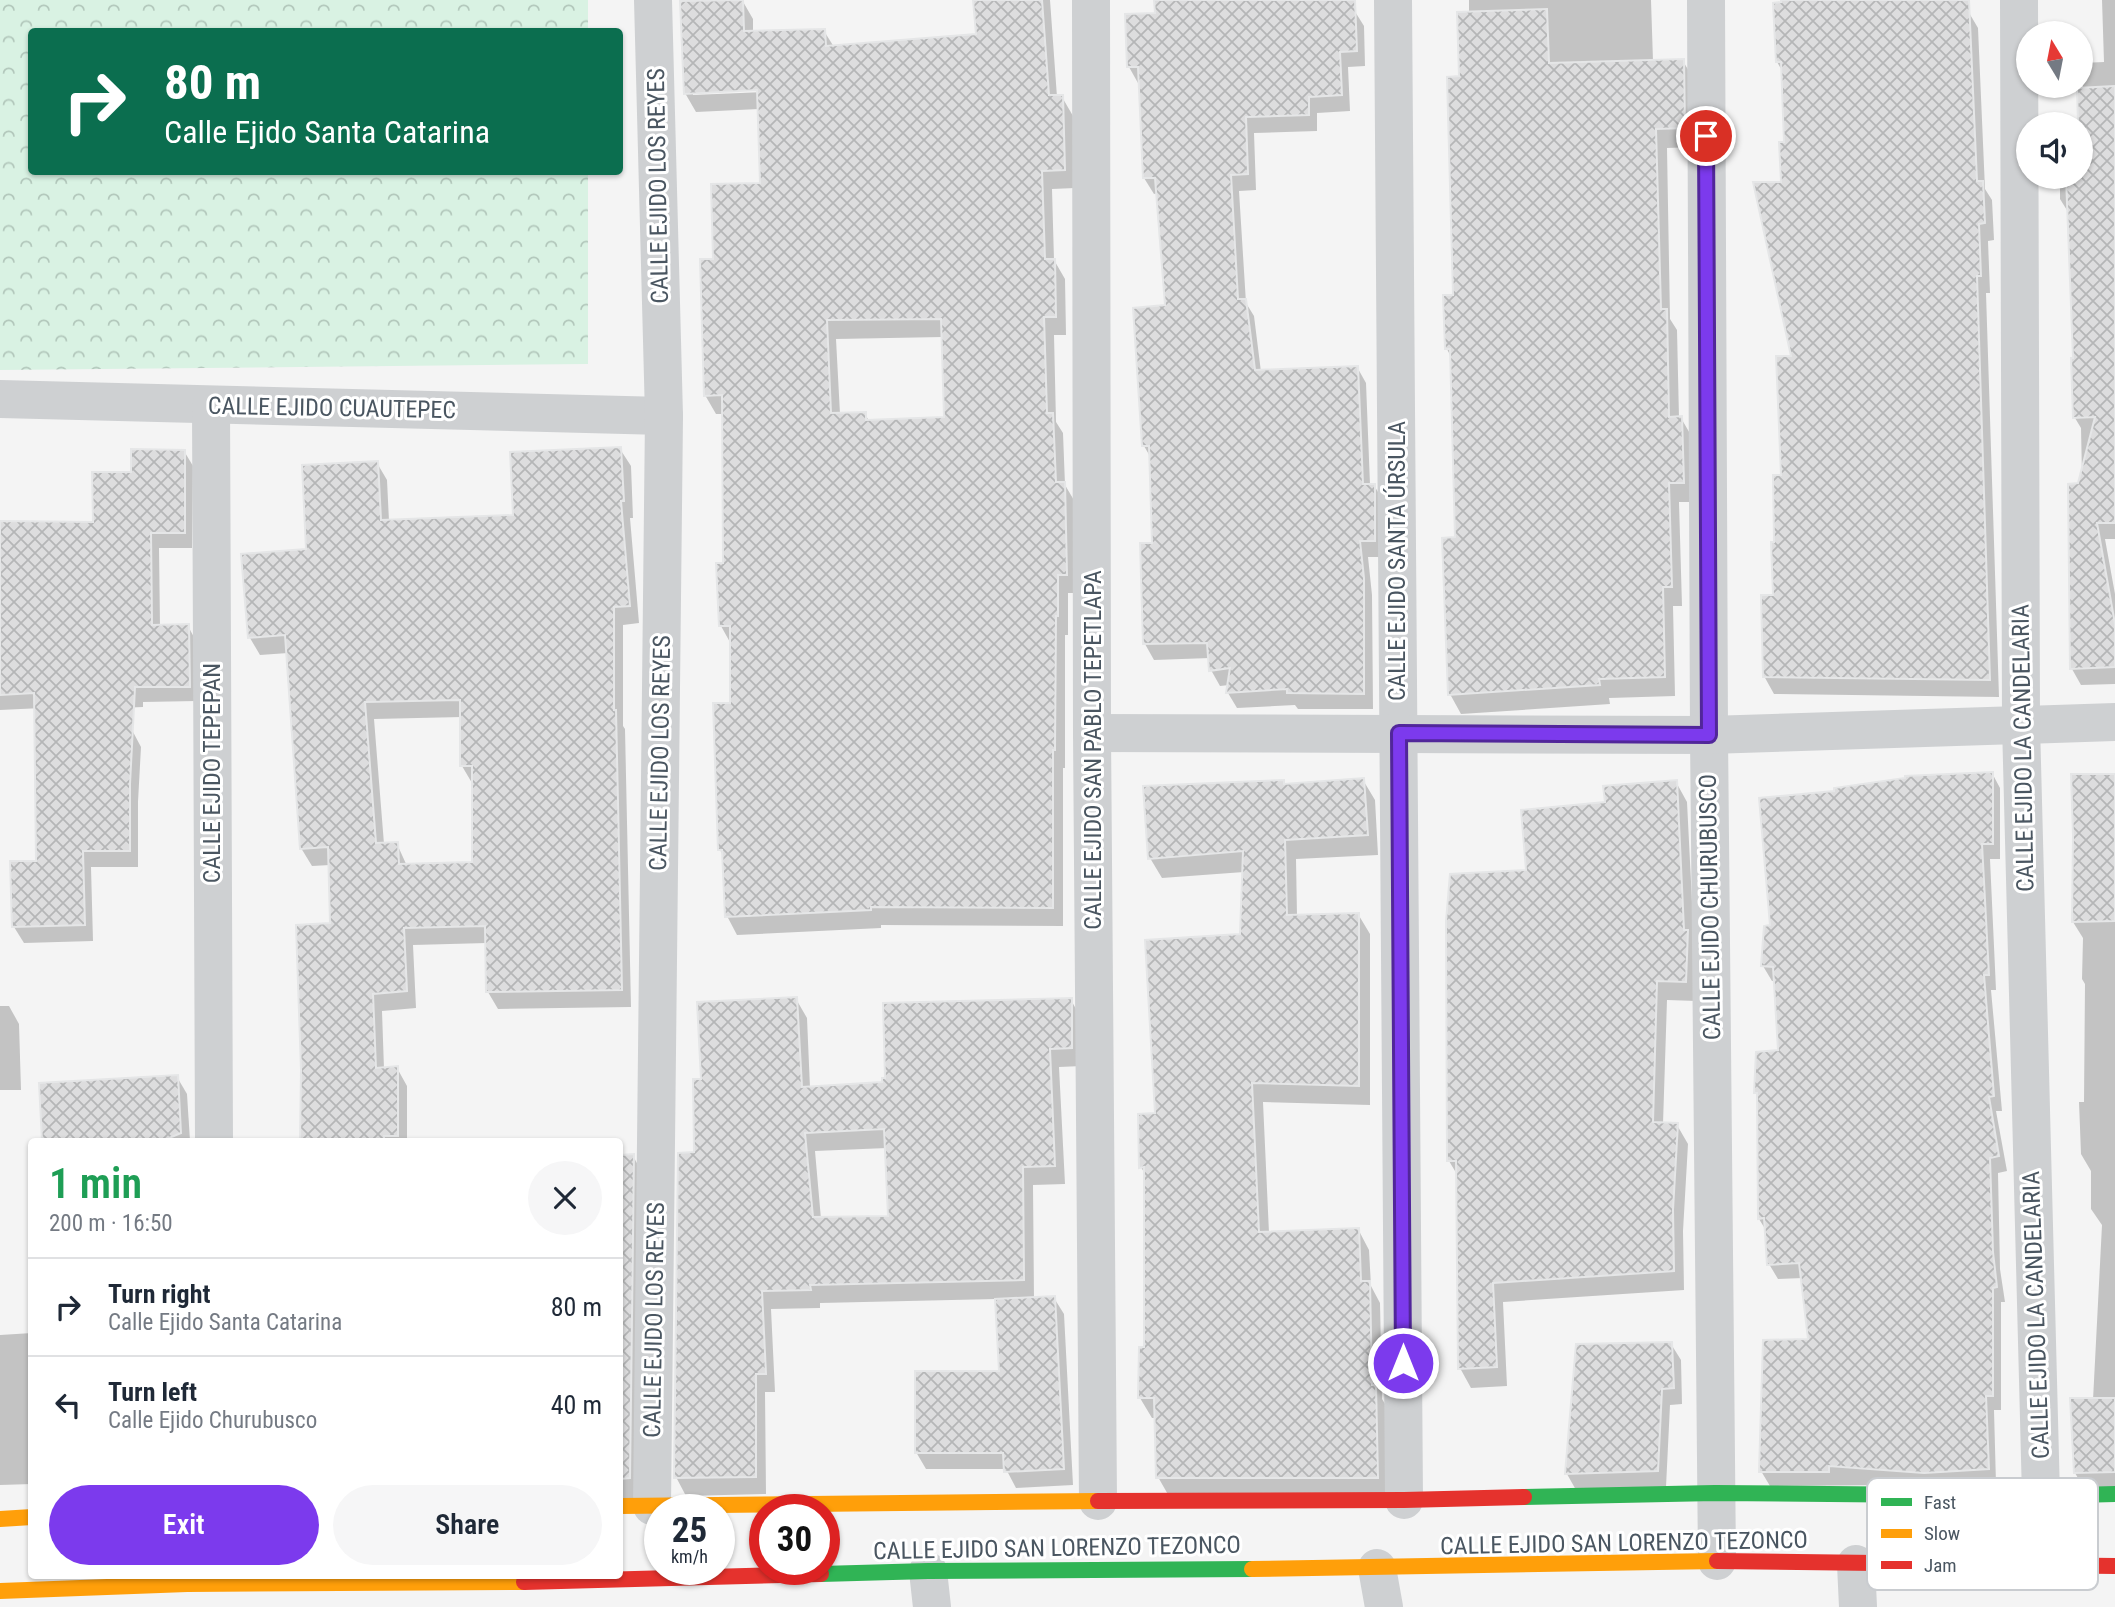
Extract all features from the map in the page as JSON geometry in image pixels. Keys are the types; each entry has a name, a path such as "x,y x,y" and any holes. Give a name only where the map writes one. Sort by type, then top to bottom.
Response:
{"street":[{"name":"CALLE EJIDO LOS REYES","path":"636,1506 664,416 653,0"},
{"name":"CALLE EJIDO SAN PABLO TEPETLAPA","path":"1091,0 1092,733 1098,1501"},
{"name":"CALLE EJIDO SANTA ÚRSULA","path":"1393,0 1404,1500"},
{"name":"CALLE EJIDO CHURUBUSCO","path":"1706,0 1709,735 1717,1561"},
{"name":"CALLE EJIDO LA CANDELARIA","path":"2018,0 2021,724 2041,1478"},
{"name":"CALLE EJIDO CUAUTEPEC","path":"0,399 664,416"},
{"name":"CALLE EJIDO TEPEPAN","path":"211,406 214,1138"},
{"path":"1092,733 1709,735 2115,722"},
{"name":"CALLE EJIDO SAN LORENZO TEZONCO","path":"636,1506 1404,1500 1716,1493 1867,1494"},
{"path":"0,1519 28,1517"},
{"name":"CALLE EJIDO SAN LORENZO TEZONCO","path":"0,1591 188,1595 490,1595 930,1589 1377,1568 1717,1561 1867,1564"},
{"path":"1856,1564 1858,1607"},
{"path":"1377,1568 1384,1607"}],"green space":[{"path":"0,0 588,0 588,28 28,28 28,175 588,175 588,364 0,370"}],"building":[{"path":"743,0 744,31 825,29 826,46 976,34 973,0 1042,0 1049,95 1063,95 1065,170 1042,171 1045,259 1055,259 1056,317 1044,317 1047,413 1053,413 1056,482 1065,482 1067,575 1058,575 1056,616 1053,908 871,907 871,910 725,917 722,850 718,850 713,703 730,703 730,626 719,626 716,563 723,563 722,395 704,396 700,259 713,259 711,184 760,183 757,90 684,94 680,1","holes":["941,319 944,417 866,420 866,412 831,413 827,320"]},
{"path":"1154,0 1355,0 1357,51 1340,52 1342,95 1309,97 1309,115 1246,117 1248,174 1231,175 1238,299 1246,299 1255,370 1358,366 1363,484 1375,484 1375,541 1360,541 1364,578 1364,694 1287,693 1287,689 1226,693 1230,668 1209,671 1207,643 1143,644 1140,543 1152,543 1149,446 1142,446 1133,308 1165,305 1155,178 1143,178 1138,67 1127,67 1125,14 1155,13"},
{"path":"1781,0 1969,0 1977,181 1983,181 1985,223 1979,224 1981,276 1977,276 1990,680 1763,677 1761,595 1773,595 1773,475 1781,475 1776,356 1791,356 1753,182 1781,182 1779,142 1784,142 1781,62 1776,62 1773,3"},
{"path":"1547,9 1549,63 1684,59 1685,128 1656,129 1661,309 1667,309 1669,417 1682,416 1684,483 1669,483 1672,587 1663,587 1665,677 1599,679 1600,685 1448,695 1442,538 1455,537 1450,349 1445,349 1443,295 1453,295 1447,77 1459,76 1457,12"},
{"path":"2115,86 2115,523 2097,523 2115,624 2115,667 2070,669 2068,484 2078,483 2095,417 2073,418 2066,189 2093,189 2093,112 2078,112 2077,98 2093,98 2093,87"},
{"path":"621,447 624,501 621,501 630,606 614,607 614,710 622,990 486,992 485,926 404,928 407,991 373,994 376,1068 398,1066 398,1136 300,1138 301,1070 296,925 330,923 328,847 300,849 285,635 248,638 241,554 306,549 302,465 378,461 381,520 513,515 510,452","holes":["460,700 460,766 472,766 472,862 399,864 398,842 376,843 365,702"]},
{"path":"131,449 185,450 185,533 151,533 152,625 189,624 190,687 135,687 130,851 83,851 85,925 12,927 10,861 36,861 34,693 0,695 0,521 93,522 92,472 131,472"},
{"path":"1993,772 1993,844 1982,844 1989,975 1984,975 1994,1096 1989,1097 1999,1156 1990,1158 1997,1287 1993,1288 1993,1396 1986,1396 1989,1469 1924,1473 1829,1466 1829,1472 1759,1472 1763,1340 1808,1339 1799,1263 1767,1265 1764,1218 1758,1219 1757,1093 1754,1093 1756,1052 1778,1050 1773,967 1761,966 1764,926 1770,925 1759,798 1834,791 1834,788 1905,776"},
{"path":"2071,774 2115,774 2115,921 2072,922"},
{"path":"1364,778 1368,835 1285,840 1287,915 1359,913 1359,1086 1252,1083 1259,1232 1359,1228 1361,1281 1370,1281 1372,1385 1376,1385 1378,1478 1156,1478 1154,1398 1138,1398 1139,1347 1144,1347 1144,1167 1139,1168 1138,1114 1155,1113 1145,940 1240,934 1243,851 1148,859 1143,786 1284,780 1284,784"},
{"path":"1677,780 1684,930 1688,930 1686,982 1657,981 1653,1122 1678,1123 1673,1210 1674,1271 1493,1283 1497,1367 1458,1369 1456,1161 1447,1161 1446,921 1450,874 1526,870 1521,810 1605,802 1603,786"},
{"path":"797,997 802,1087 882,1082 882,1078 885,1078 883,1003 1072,998 1072,1048 1050,1049 1055,1166 1023,1167 1024,1280 810,1285 811,1290 762,1291 766,1374 756,1374 756,1477 674,1478 678,1153 694,1152 693,1079 701,1079 697,1002","holes":["884,1129 888,1216 813,1217 805,1133"]},
{"path":"178,1075 181,1133 169,1138 42,1138 39,1083"},
{"path":"634,1154 630,1478 623,1479 623,1155"},
{"path":"1055,1296 1064,1469 1004,1472 1003,1453 915,1453 915,1371 999,1371 995,1299"},
{"path":"1672,1342 1674,1388 1662,1389 1658,1471 1565,1474 1576,1344"},
{"path":"2070,1398 2115,1398 2115,1472 2074,1473"}],"traffic: fast":[{"path":"1524,1497 1715,1493 1867,1494"},
{"path":"2098,1494 2115,1494"},
{"path":"840,1573 1252,1569"}],"traffic: slow":[{"path":"623,1506 1098,1501"},
{"path":"0,1519 28,1517"},
{"path":"1252,1569 1717,1561"},
{"path":"0,1591 187,1584 524,1582"}],"traffic: jam":[{"path":"1098,1501 1524,1497"},
{"path":"1717,1561 1867,1563"},
{"path":"2098,1566 2115,1566"},
{"path":"524,1582 749,1576"}],"route":[{"path":"1403,1363 1399,733 1709,735 1706,136"}]}
